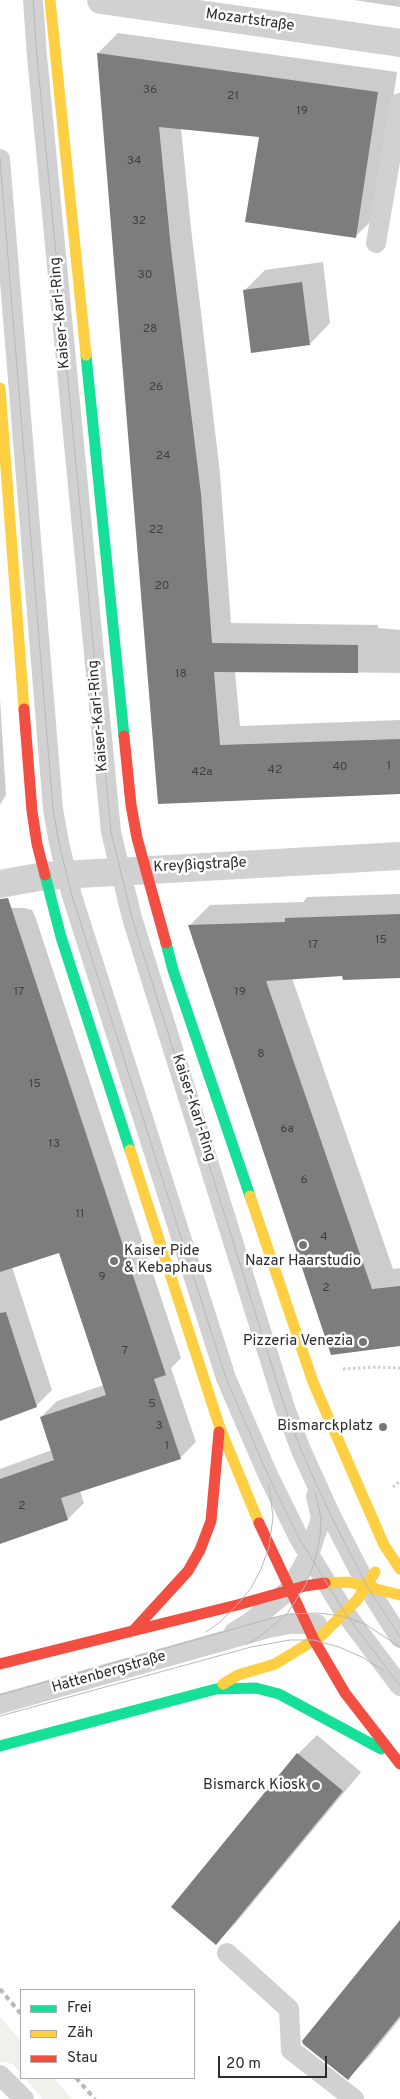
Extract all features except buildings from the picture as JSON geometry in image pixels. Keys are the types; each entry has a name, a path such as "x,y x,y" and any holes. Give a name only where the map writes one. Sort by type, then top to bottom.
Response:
{"street":[{"name":"Kaiser-Karl-Ring","path":"50,0 131,805 137,838 133,870 173,970 313,1382 384,1545"},
{"name":"Mozartstraße","path":"101,0 157,4 400,43"},
{"path":"0,388 32,811 37,844 56,875 62,937 220,1428 266,1541 310,1632 345,1693 400,1764"},
{"name":"Kreyßigstraße","path":"0,884 56,875 400,856"},
{"path":"134,1630 188,1571 200,1550 211,1521 220,1428"},
{"path":"384,1545 400,1569"},
{"path":"344,1622 367,1586 382,1557 384,1545"},
{"path":"0,1664 238,1605 289,1590 325,1583 348,1582 400,1595"},
{"path":"216,1689 238,1675 275,1664 310,1632"},
{"path":"0,1746 216,1689 256,1688 279,1694 376,1746 400,1764"}],"lane":[{"name":"Kaiser-Karl-Ring","path":"33,0 36,56 111,832 133,870 132,918 285,1408 312,1475"},
{"path":"376,243 400,103"},
{"path":"0,159 53,809 58,843 56,875 82,930 226,1378 263,1464 294,1529 325,1583 344,1622 400,1686"},
{"path":"218,1643 249,1623 289,1590 309,1555 321,1518 312,1475"},
{"path":"312,1475 367,1586 400,1638"},
{"path":"218,1643 269,1628 310,1632 344,1622 384,1638 400,1648"},
{"name":"Hattenbergstraße","path":"0,1704 218,1643"},
{"path":"227,1953 289,2009 291,2050 354,2099"},
{"path":"0,2075 24,2099"}],"path":[{"path":"339,1369 400,1368"}],"shaded area":[{"path":"0,2017 20,2040 20,2072 7,2062 0,2063"},
{"path":"26,2079 55,2079 72,2099 43,2099"}],"tram line":[{"path":"33,0 111,832 132,918 285,1408 301,1450 330,1514 367,1586 400,1637"},
{"path":"0,159 53,809 72,896 226,1378 268,1475 299,1538 345,1613 400,1686"},
{"path":"206,1632 220,1622 237,1605 251,1588 261,1569 269,1547 273,1517 269,1485"},
{"path":"247,1644 258,1638 287,1614 305,1586 314,1564 320,1537 321,1518 315,1492"},
{"path":"0,1695 287,1614 318,1613 342,1616 365,1624 400,1647"},
{"path":"0,1716 251,1647 290,1640 314,1640 339,1647 364,1658 384,1671"}],"railway":[{"path":"0,1989 20,2013"},
{"path":"77,2079 95,2099"}],"traffic: fast":[{"path":"86,355 124,736"},
{"path":"45,875 61,937 130,1150"},
{"path":"166,943 173,970 250,1196"},
{"path":"0,1746 216,1689 256,1688 279,1694 381,1749"}],"traffic: slow":[{"path":"50,0 86,355"},
{"path":"0,388 24,709"},
{"path":"130,1150 220,1428 259,1523"},
{"path":"250,1196 313,1382 384,1545 400,1569"},
{"path":"223,1684 238,1675 275,1664 321,1636 357,1600 375,1572"},
{"path":"325,1583 348,1582 400,1595"}],"traffic: jam":[{"path":"24,709 32,811 37,844 45,875"},
{"path":"124,736 131,805 137,838 166,943"},
{"path":"134,1630 188,1571 200,1550 211,1521 219,1432"},
{"path":"259,1523 314,1640 345,1693 400,1764"},
{"path":"0,1664 237,1605 305,1586 325,1583"}],"place":[{"name":"Nazar Haarstudio","path":"303,1245"},
{"name":"Kaiser Pide & Kebaphaus","path":"114,1261"},
{"name":"Pizzeria Venezia","path":"363,1342"},
{"name":"Bismarckplatz","path":"383,1427"},
{"name":"Bismarck Kiosk","path":"316,1786"}]}
